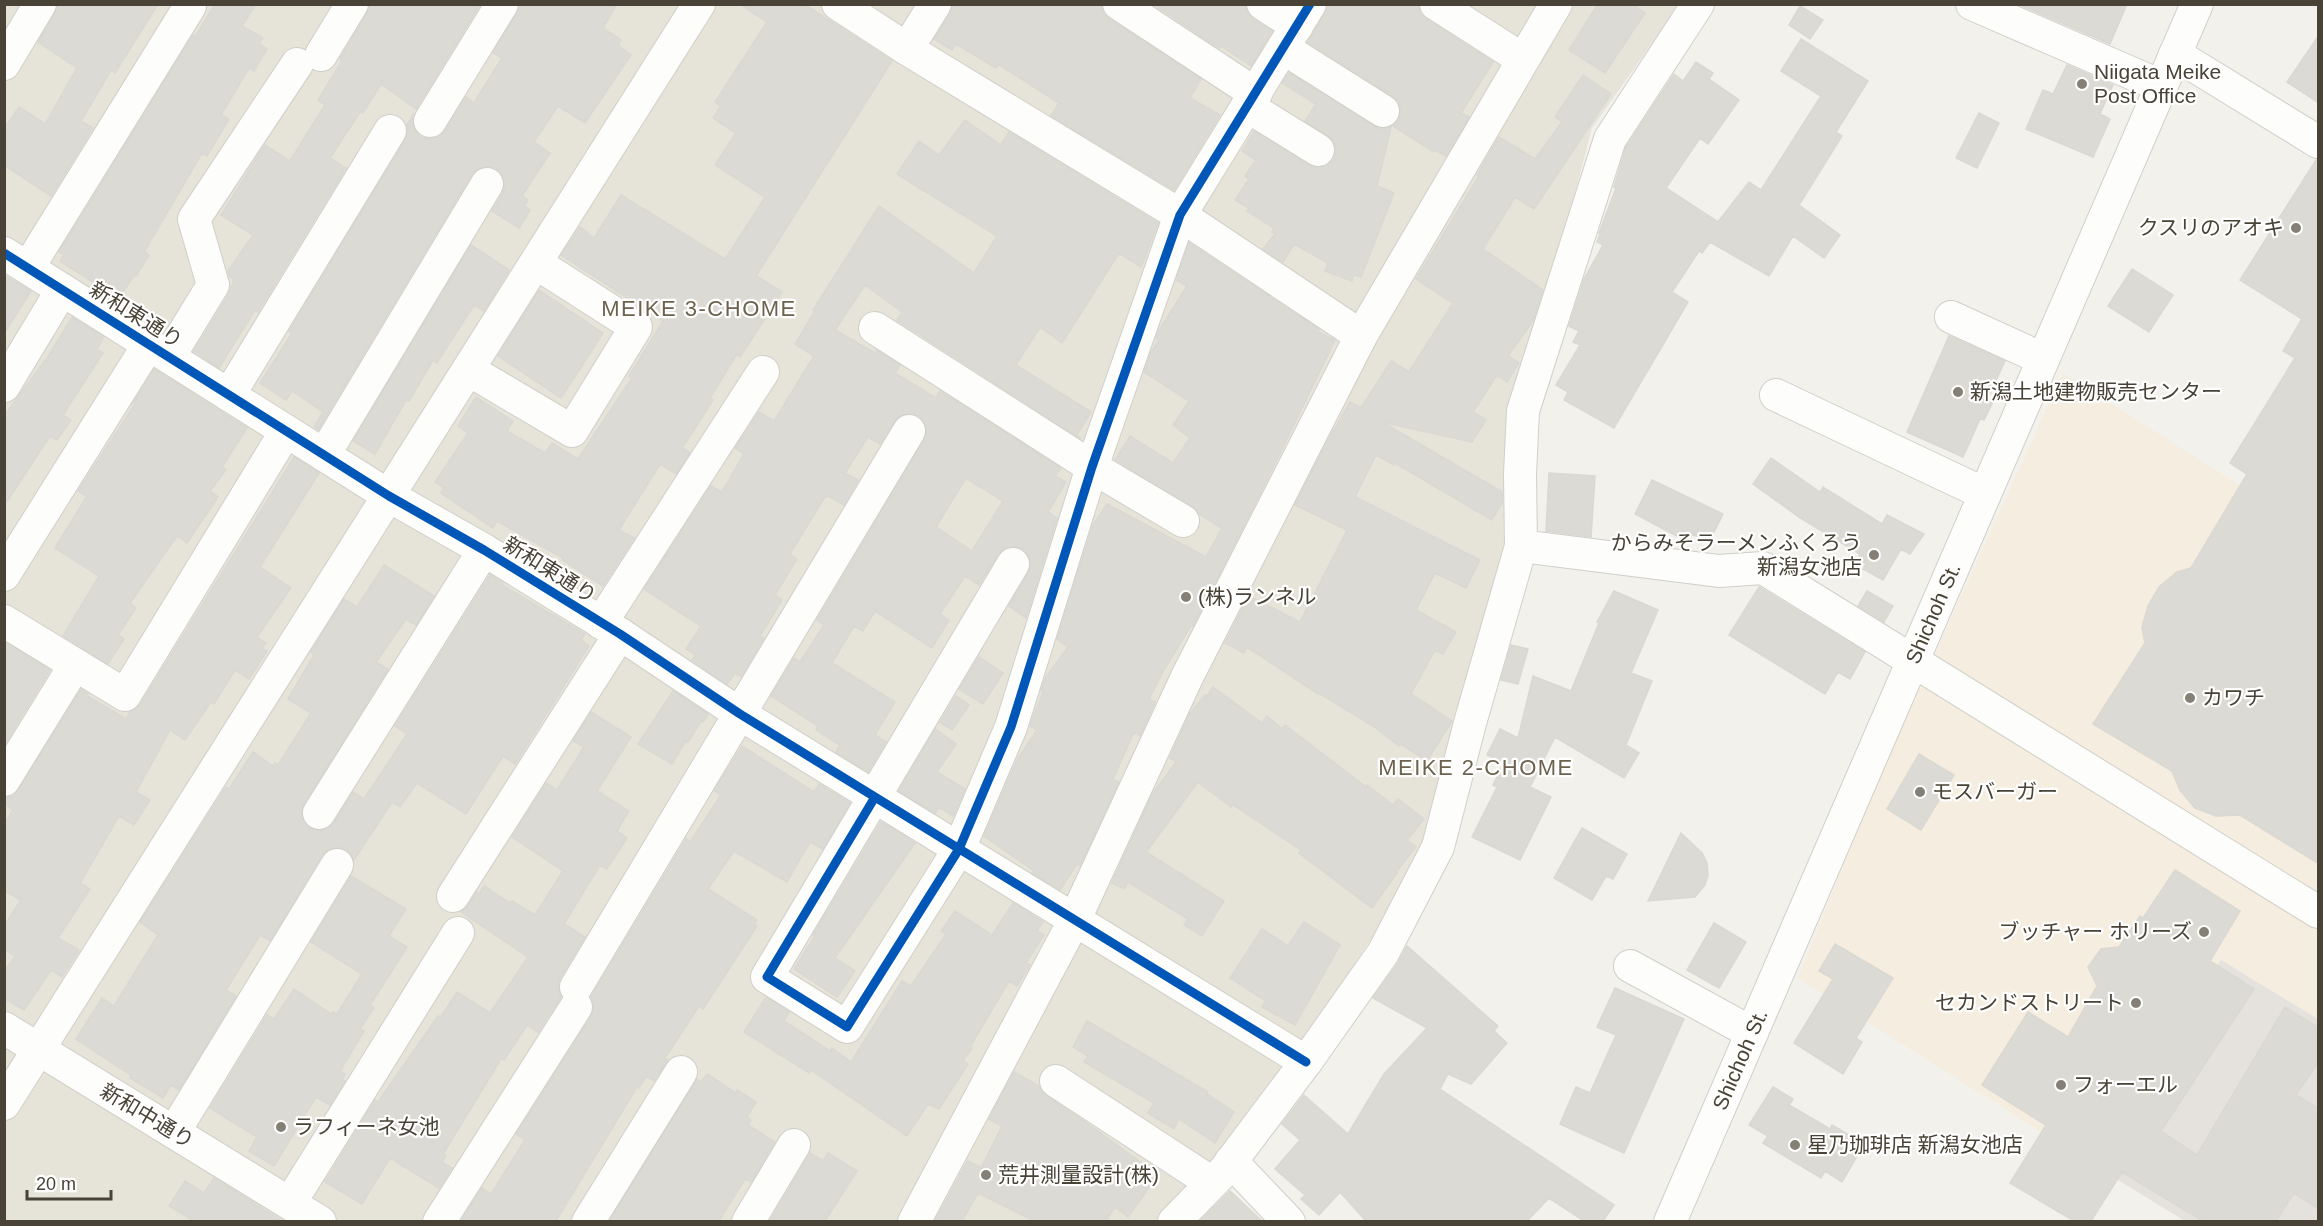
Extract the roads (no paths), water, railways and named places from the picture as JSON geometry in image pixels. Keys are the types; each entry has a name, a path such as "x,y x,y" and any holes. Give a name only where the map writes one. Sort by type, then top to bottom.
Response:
{"street":[{"path":"4,64 40,4"},
{"path":"4,575 159,351 213,285 195,219 309,59 352,4"},
{"path":"430,122 502,4"},
{"path":"4,1104 699,4"},
{"path":"838,4 907,49 1180,214 1361,336"},
{"path":"907,49 935,4"},
{"path":"1119,4 1318,150"},
{"path":"1263,4 1297,26 1383,111"},
{"path":"1436,4 1522,59"},
{"path":"914,1221 1074,921 1187,677 1361,336 1556,4"},
{"path":"1174,1221 1221,1172 1306,1062 1383,953 1438,847 1470,723 1521,546 1520,474 1523,411 1610,139 1698,4"},
{"path":"1972,4 2161,86"},
{"name":"Shichoh St.","path":"1670,1221 2197,4"},
{"path":"16,261 190,6"},
{"path":"1013,564 767,977 847,1027 958,849 1011,728 1092,467 1180,214 1297,26"},
{"path":"2175,54 2319,142"},
{"path":"229,395 390,130"},
{"path":"324,455 487,184"},
{"name":"新和東通り","path":"16,261 389,496 484,550 610,628 740,714 1306,1062"},
{"path":"469,370 572,431 636,327 536,263"},
{"path":"4,386 62,290"},
{"path":"1951,317 2043,359"},
{"path":"875,328 1092,467 1183,521"},
{"path":"453,896 763,372"},
{"path":"1776,395 1986,494"},
{"path":"4,621 125,695 286,431"},
{"path":"439,1221 576,997 740,714 909,431"},
{"path":"1521,546 1719,571 1763,568 2319,912"},
{"path":"319,813 484,550"},
{"path":"4,780 75,665"},
{"path":"174,1132 338,865"},
{"path":"290,1203 458,933"},
{"path":"1630,966 1752,1033"},
{"name":"新和中通り","path":"4,1028 320,1221"},
{"path":"588,1221 681,1072"},
{"path":"1056,1081 1221,1172 1289,1221"},
{"path":"748,1221 794,1145"}],"place":[{"name":"Niigata Meike Post Office","path":"2082,84"},
{"name":"クスリのアオキ","path":"2296,228"},
{"name":"新潟土地建物販売センター","path":"1958,392"},
{"name":"からみそラーメンふくろう 新潟女池店","path":"1874,555"},
{"name":"(株)ランネル","path":"1186,597"},
{"name":"カワチ","path":"2190,698"},
{"name":"モスバーガー","path":"1920,792"},
{"name":"ブッチャー ホリーズ","path":"2204,932"},
{"name":"セカンドストリート","path":"2136,1003"},
{"name":"フォーエル","path":"2061,1085"},
{"name":"ラフィーネ女池","path":"281,1127"},
{"name":"星乃珈琲店 新潟女池店","path":"1795,1145"},
{"name":"荒井測量設計(株)","path":"986,1175"}],"district":[{"name":"MEIKE 3-CHOME","path":"699,308"},
{"name":"MEIKE 2-CHOME","path":"1476,767"}]}
